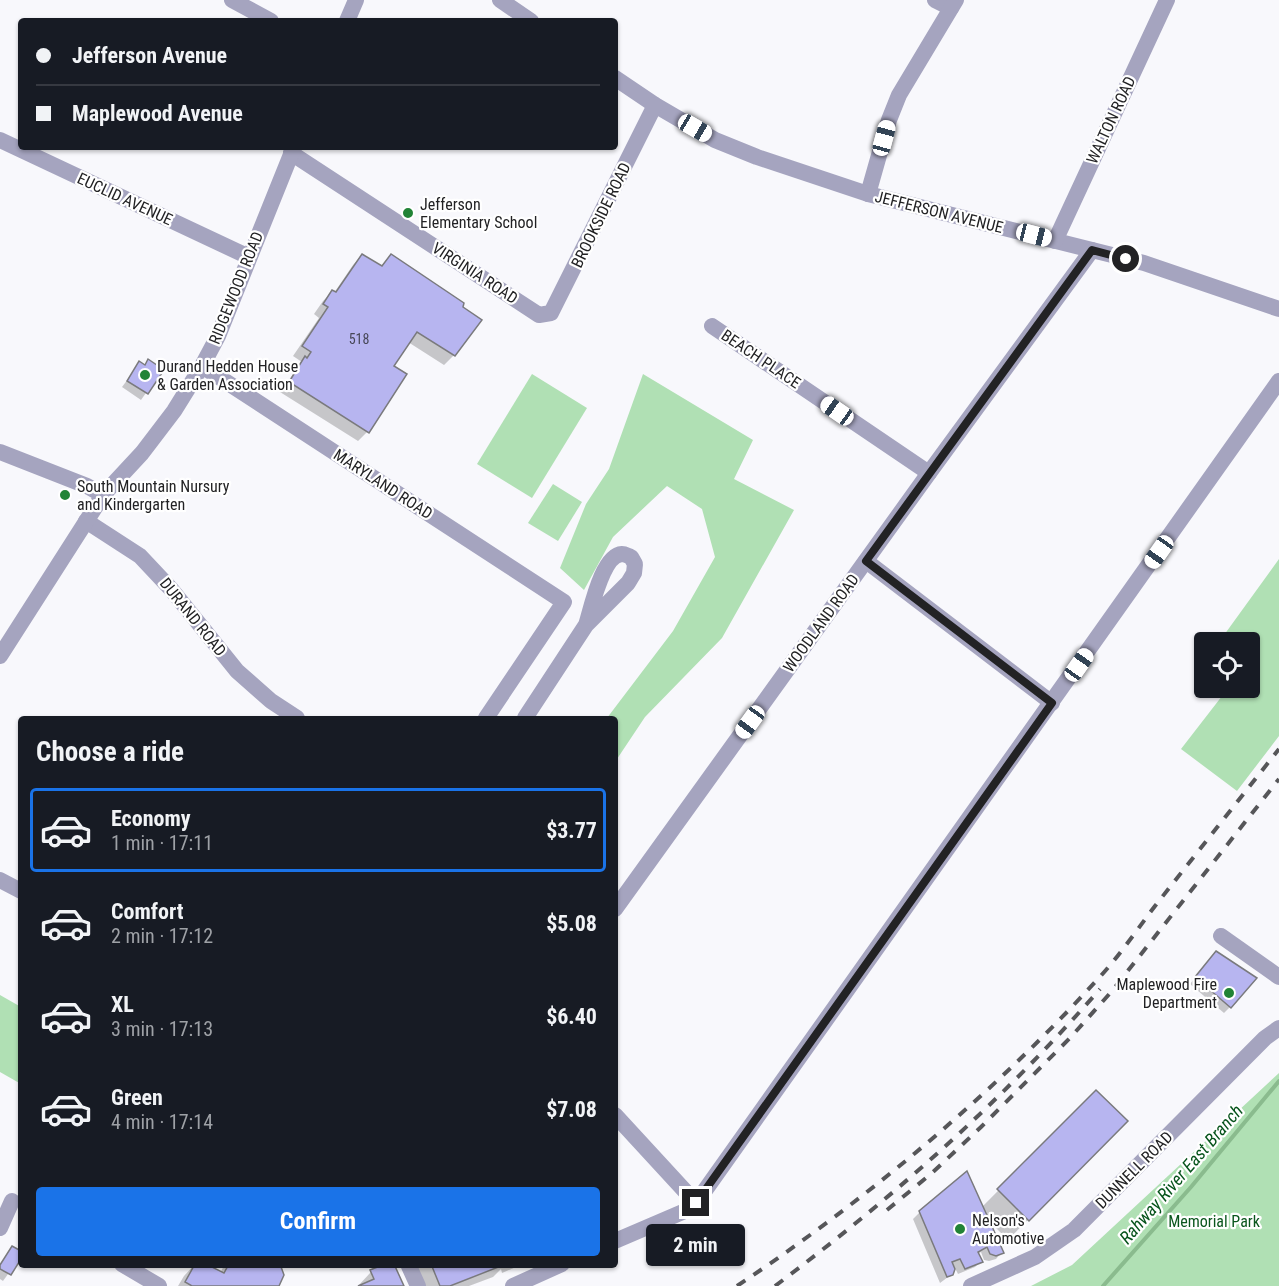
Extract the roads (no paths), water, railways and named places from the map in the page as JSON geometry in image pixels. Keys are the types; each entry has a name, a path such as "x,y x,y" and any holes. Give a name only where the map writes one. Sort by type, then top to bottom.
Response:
{"street":[{"path":"232,0 265,18"},
{"path":"348,18 356,0"},
{"path":"500,0 527,18"},
{"path":"868,194 889,120 899,94 954,4 935,0"},
{"name":"WALTON ROAD","path":"1055,241 1167,0"},
{"name":"JEFFERSON AVENUE","path":"618,80 715,140 757,157 868,194 1144,263 1279,309"},
{"name":"BROOKSIDE ROAD","path":"539,315 551,313 655,105"},
{"name":"EUCLID AVENUE","path":"0,140 18,148"},
{"name":"EUCLID AVENUE","path":"21,150 249,257"},
{"name":"VIRGINIA ROAD","path":"292,150 539,315"},
{"name":"RIDGEWOOD ROAD","path":"0,656 104,495 142,453 174,411 202,366 218,336 292,150"},
{"name":"WOODLAND ROAD","path":"618,905 928,473 1092,250"},
{"name":"BEACH PLACE","path":"712,326 928,473"},
{"name":"MARYLAND ROAD","path":"202,366 564,602 487,716"},
{"path":"618,1240 685,1211 696,1203 1279,381"},
{"path":"0,452 87,486 104,495"},
{"name":"DURAND ROAD","path":"86,521 140,556 171,589 237,671 294,716"},
{"path":"866,561 1052,703"},
{"path":"526,716 586,625"},
{"path":"0,880 18,889"},
{"path":"1221,936 1279,977"},
{"name":"DUNNELL ROAD","path":"971,1286 1035,1257 1074,1230 1265,1038 1279,1028"},
{"path":"618,1119 696,1203"},
{"path":"0,1228 11,1200"},
{"path":"129,1268 159,1286"},
{"path":"410,1268 417,1286"},
{"path":"513,1286 553,1268"}],"waterway":[{"name":"Rahway River East Branch","path":"1103,1286 1191,1187 1279,1081"}],"railway":[{"path":"737,1286 880,1182 971,1105 1014,1065 1112,963 1279,749"},
{"path":"887,1210 932,1173 981,1127 1070,1038 1112,991 1279,779"},
{"path":"775,1286 862,1218 945,1146 1025,1070 1100,989"}],"place":[{"name":"Jefferson Elementary School","path":"408,213"},
{"name":"Durand Hedden House & Garden Association","path":"145,375"},
{"name":"South Mountain Nursury and Kindergarten","path":"65,495"},
{"name":"Maplewood Fire Department","path":"1229,993"},
{"name":"Nelson's Automotive","path":"960,1229"}],"park label":[{"name":"Memorial Park","path":"1214,1221"}]}
